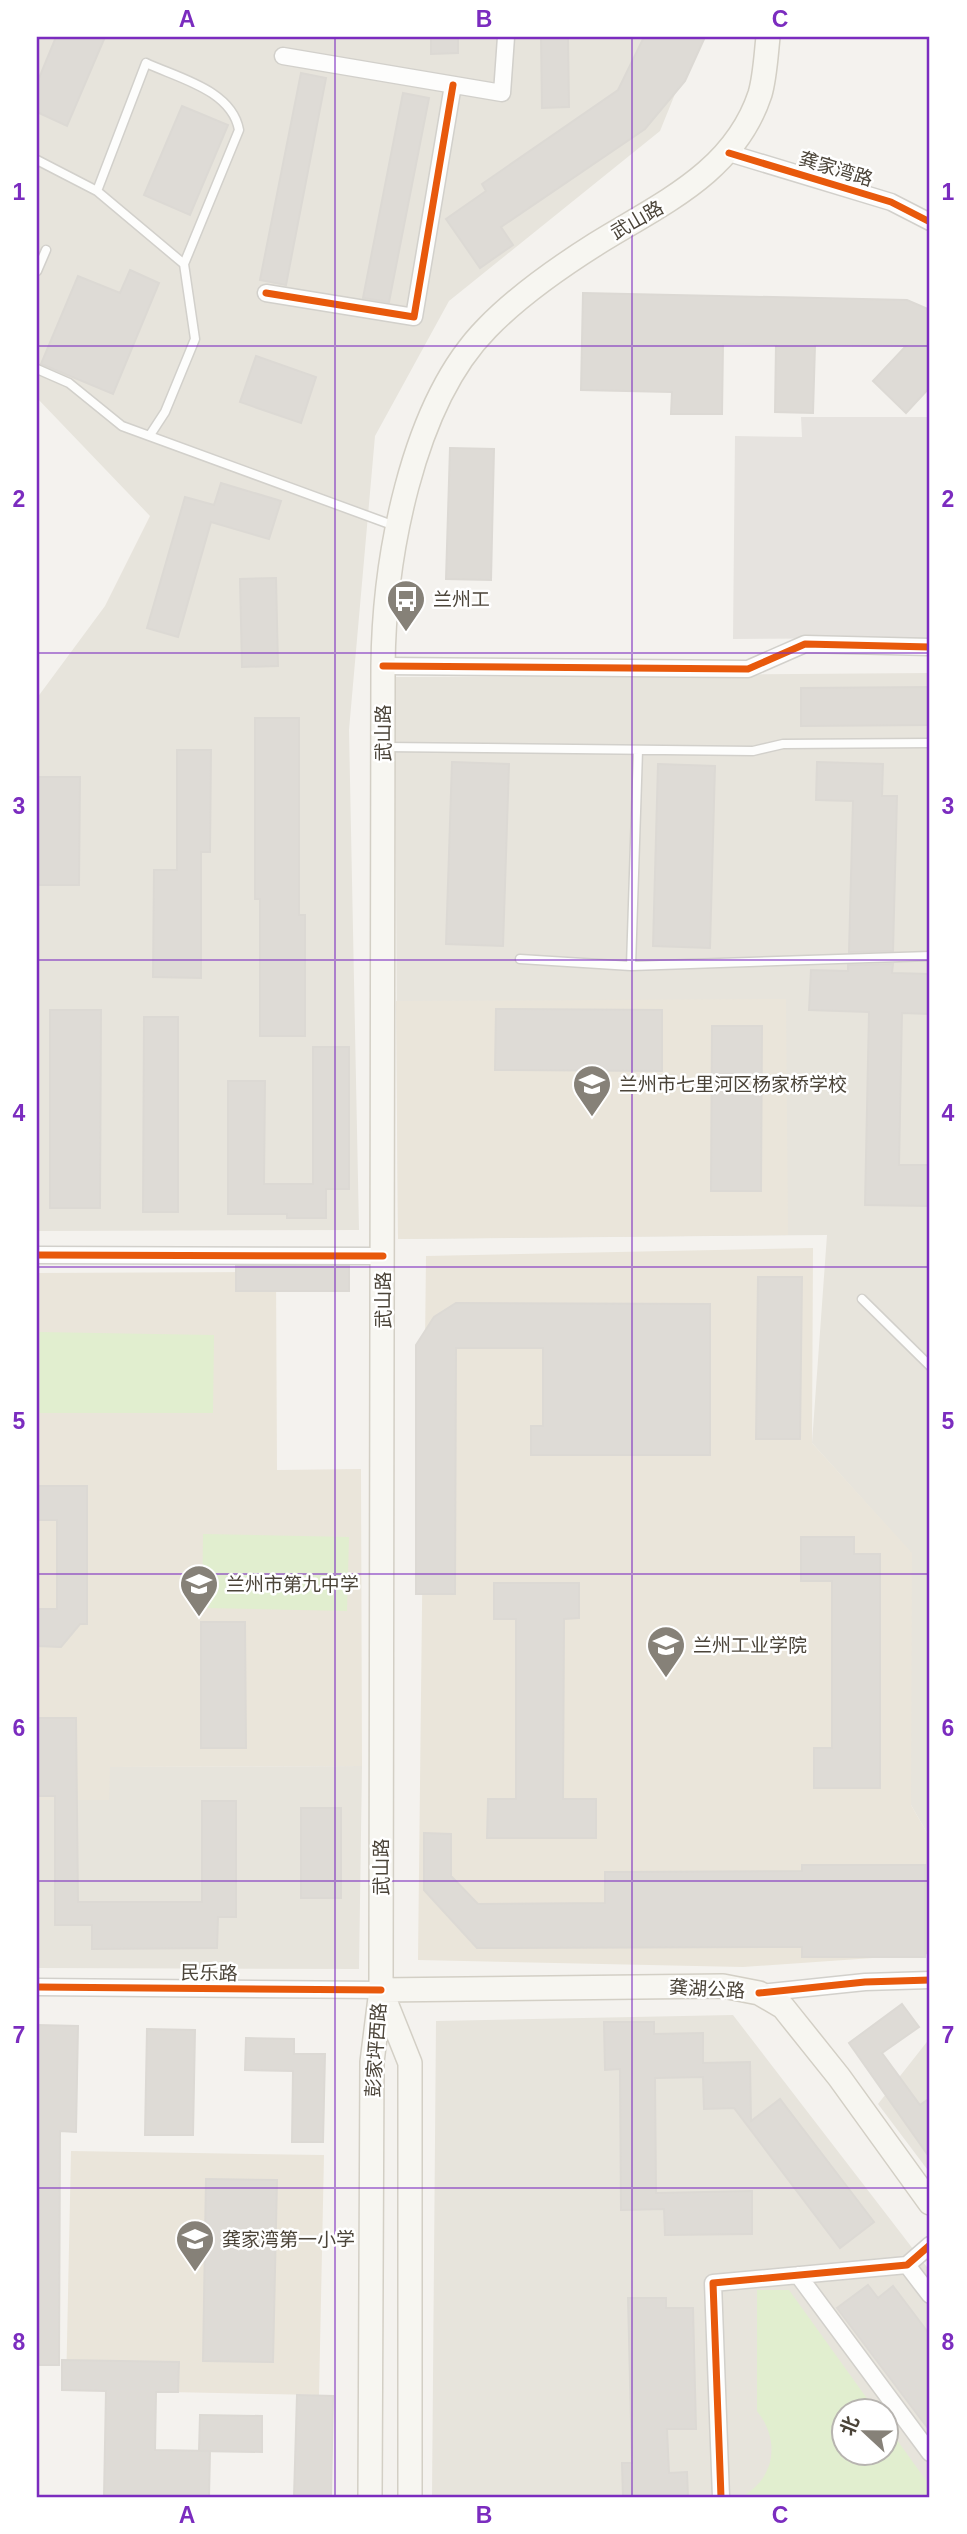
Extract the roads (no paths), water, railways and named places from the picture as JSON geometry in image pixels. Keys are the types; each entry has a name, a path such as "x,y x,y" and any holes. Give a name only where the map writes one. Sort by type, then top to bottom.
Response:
{"main road":[{"name":"武山路","path":"381,1990 383,666 389,570 418,453 459,362 487,328 535,287 595,245 673,200 729,153 760,95 768,37"},
{"name":"龚湖公路","path":"381,1990 723,1986 759,1993 783,2007 839,2077 930,2203"},
{"name":"彭家坪西路","path":"370,2497 372,2062 381,1990"},
{"name":"彭家坪西路","path":"381,1990 410,2063 410,2497"}],"street":[{"path":"283,57 502,93 506,37"},
{"path":"267,293 414,317 453,85"},
{"name":"龚家湾路","path":"729,153 891,202 930,222"},
{"path":"383,666 748,669 805,644 930,647"},
{"path":"37,1255 383,1256"},
{"path":"759,1993 852,1983 930,1980"},
{"name":"民乐路","path":"37,1986 381,1990"},
{"path":"720,2497 713,2283 907,2265 930,2245"},
{"path":"907,2265 930,2295"},
{"path":"798,2275 930,2453"}],"lane":[{"path":"97,191 146,63 226,102 235,115 239,130 184,264 195,339 166,412 150,435"},
{"path":"37,160 97,191 184,264"},
{"path":"37,271 46,250"},
{"path":"37,369 69,383 121,426 398,527"},
{"path":"383,747 753,751 783,744 930,743"},
{"path":"631,965 638,750"},
{"path":"520,959 631,965 930,956"},
{"path":"862,1299 930,1366"}],"place":[{"name":"兰州工","path":"406,633"},
{"name":"兰州市七里河区杨家桥学校","path":"592,1118"},
{"name":"兰州市第九中学","path":"199,1618"},
{"name":"兰州工业学院","path":"666,1679"},
{"name":"龚家湾第一小学","path":"195,2273"}]}
